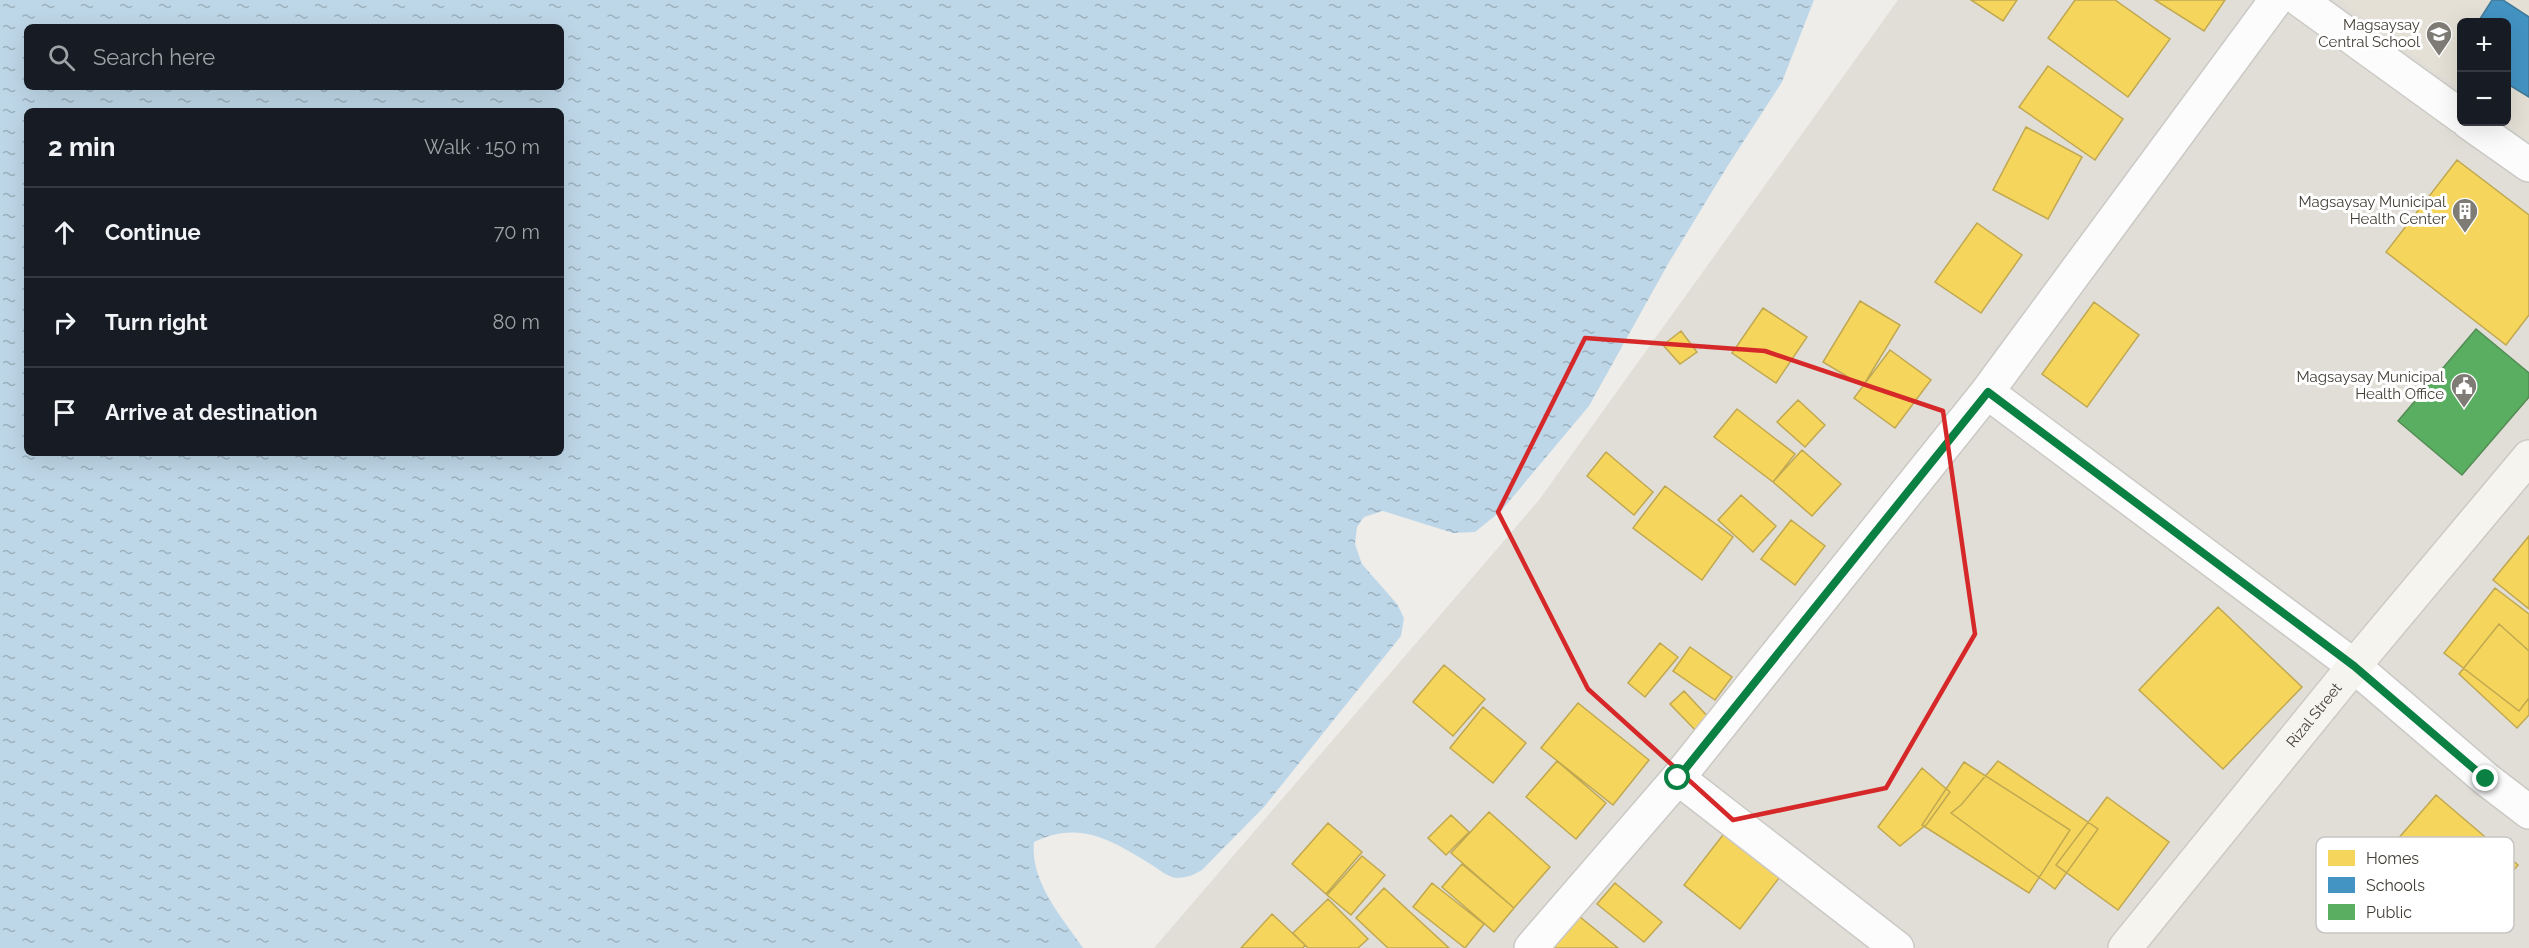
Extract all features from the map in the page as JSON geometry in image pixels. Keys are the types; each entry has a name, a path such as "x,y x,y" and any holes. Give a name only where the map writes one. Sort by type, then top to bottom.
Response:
{"main road":[{"name":"Rizal Street","path":"2125,948 2354,666 2529,457"}],"street":[{"path":"1531,948 1678,778 1988,392 2276,0"},
{"path":"2300,0 2457,113"},
{"path":"2474,126 2529,165"},
{"path":"1988,392 2354,666 2486,779 2529,812"},
{"path":"1678,778 1897,948"}],"highlighted area":[{"path":"1585,338 1765,351 1943,411 1975,634 1886,788 1733,820 1588,689 1498,512"}],"shaded area":[{"path":"1898,0 2529,0 2529,948 1154,948 1539,500"},
{"name":"Magsaysay Central School","path":"2340,0 2529,0 2529,141 2508,126 2511,126 2511,18 2457,18 2457,88"}],"water":[{"path":"0,0 1814,0 1782,82 1668,264 1589,406 1501,511 1475,532 1453,533 1383,511 1364,517 1357,527 1355,544 1362,564 1397,604 1404,618 1401,636 1264,807 1202,870 1183,877 1170,876 1123,848 1095,836 1066,833 1034,842 1034,857 1042,885 1083,948 0,948"}],"building: Homes":[{"path":"1971,0 2017,0 2003,21"},
{"path":"2075,0 2115,0 2170,39 2128,97 2048,38"},
{"path":"2155,0 2225,0 2204,31"},
{"path":"2048,66 2123,119 2095,160 2019,107"},
{"path":"2026,127 2082,157 2048,219 1993,190"},
{"name":"Magsaysay Municipal Health Center","path":"2457,160 2529,215 2529,315 2506,345 2386,252"},
{"path":"1977,223 2022,255 1981,313 1935,282"},
{"path":"1860,301 1900,325 1863,386 1823,362"},
{"path":"2094,302 2139,335 2087,407 2042,374"},
{"path":"1763,308 1807,337 1776,383 1732,353"},
{"path":"1681,331 1697,352 1680,364 1663,345"},
{"path":"1890,350 1931,380 1895,428 1854,398"},
{"path":"1798,400 1825,425 1805,447 1777,422"},
{"path":"1737,409 1795,454 1773,482 1714,437"},
{"path":"1802,450 1841,484 1812,516 1773,482"},
{"path":"1606,452 1653,492 1634,515 1587,476"},
{"path":"1665,486 1733,537 1702,580 1633,528"},
{"path":"1741,495 1776,526 1753,552 1718,520"},
{"path":"1791,520 1825,546 1795,585 1761,559"},
{"path":"2529,536 2529,609 2493,580"},
{"path":"2495,588 2529,614 2529,698 2519,711 2444,653"},
{"path":"2218,607 2302,687 2223,769 2139,690"},
{"path":"2499,624 2529,651 2529,715 2517,728 2459,674"},
{"path":"1660,643 1678,657 1645,697 1628,683"},
{"path":"1690,647 1732,677 1715,700 1673,671"},
{"path":"1444,665 1485,699 1453,736 1413,702"},
{"path":"1684,691 1711,720 1698,733 1670,704"},
{"path":"1578,703 1649,760 1613,805 1541,748"},
{"path":"1483,707 1526,743 1493,783 1450,748"},
{"path":"1557,761 1606,803 1576,839 1526,797"},
{"path":"1998,761 2098,829 2055,889 1951,813 1961,805"},
{"path":"1964,762 2070,830 2029,893 1922,825"},
{"path":"1922,768 1950,792 1927,824 1900,846 1878,827"},
{"path":"2436,795 2485,837 2400,837"},
{"path":"2107,797 2169,842 2118,910 2056,865"},
{"path":"1489,812 1550,867 1514,908 1451,853"},
{"path":"1451,815 1469,832 1446,855 1428,838"},
{"path":"1328,823 1362,852 1326,894 1292,864"},
{"path":"1726,831 1782,874 1740,929 1684,885"},
{"path":"1362,856 1385,875 1351,915 1327,895"},
{"path":"1462,864 1514,908 1494,932 1442,887"},
{"path":"1432,883 1484,924 1465,948 1413,907"},
{"path":"1615,883 1662,922 1644,942 1597,904"},
{"path":"1384,888 1449,948 1388,948 1356,918"},
{"path":"1328,899 1368,939 1358,948 1308,948 1293,933"},
{"path":"1574,912 1618,948 1543,948"},
{"path":"1272,914 1305,945 1303,948 1241,948"}],"building: Schools":[{"path":"2492,0 2503,0 2529,17 2529,97 2511,86 2511,18 2481,18"}],"building: Public":[{"name":"Magsaysay Municipal Health Office","path":"2476,329 2529,373 2529,397 2462,475 2398,421"}],"place":[{"name":"Magsaysay Central School","path":"2439,57"},
{"name":"Magsaysay Municipal Health Center","path":"2465,234"},
{"name":"Magsaysay Municipal Health Office","path":"2464,409"}],"route":[{"path":"1678,778 1988,392 2354,666 2486,779"}]}
